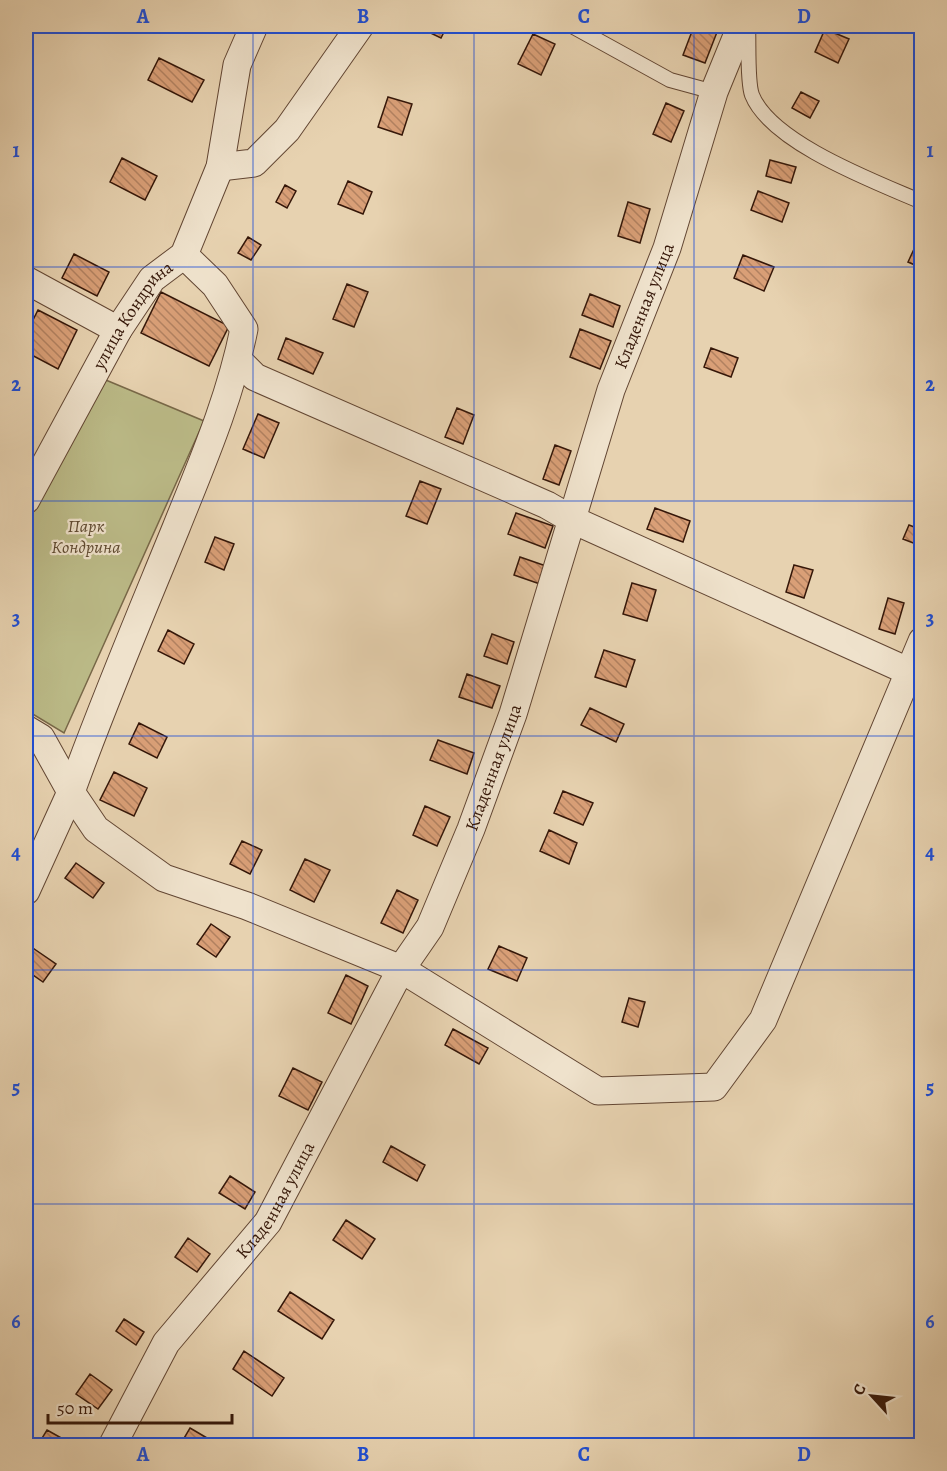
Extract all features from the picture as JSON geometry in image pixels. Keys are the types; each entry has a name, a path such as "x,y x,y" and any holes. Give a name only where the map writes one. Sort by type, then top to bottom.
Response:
{"street":[{"name":"улица Кондрина","path":"26,500 118,330 152,279 184,255 220,167 237,65 254,26"},
{"path":"220,167 255,163 287,130 360,26"},
{"name":"Кладенная улица","path":"112,1446 166,1343 268,1222 401,969 430,927 471,829 513,714 612,390 666,248 714,92 741,26"},
{"path":"26,891 71,792 94,727 217,427 238,360 244,329 215,285 184,255"},
{"path":"26,280 118,330"},
{"path":"238,360 255,377 515,491 573,520 910,672"},
{"path":"26,729 41,738 71,792 96,829 164,878 247,906 401,969 598,1091 714,1087 763,1020 921,641"}],"lane":[{"path":"572,26 670,80 714,92"},
{"path":"748,26 752,94 766,118 796,140 843,167 921,202"}],"green space":[{"name":"Парк Кондрина","path":"101,378 204,421 64,733 26,710 26,523"}],"building":[{"path":"416,26 447,26 441,38"},
{"path":"694,26 719,27 705,63 683,55"},
{"path":"825,29 849,39 838,63 815,52"},
{"path":"533,34 555,44 541,75 518,64"},
{"path":"159,58 204,80 192,102 148,80"},
{"path":"801,92 819,101 810,118 792,108"},
{"path":"388,97 412,104 402,135 378,127"},
{"path":"666,103 684,111 671,142 653,134"},
{"path":"122,158 157,176 145,200 110,182"},
{"path":"770,160 796,167 791,183 766,176"},
{"path":"348,181 372,192 363,214 338,204"},
{"path":"285,185 296,191 287,208 276,202"},
{"path":"758,191 789,203 782,222 751,210"},
{"path":"628,202 650,209 640,243 618,236"},
{"path":"922,232 922,268 908,262"},
{"path":"248,237 261,245 251,260 238,253"},
{"path":"74,254 109,272 97,296 62,278"},
{"path":"743,255 774,267 764,291 734,278"},
{"path":"347,284 368,292 354,327 333,319"},
{"path":"161,292 229,326 209,366 141,333"},
{"path":"590,294 620,306 613,327 582,315"},
{"path":"38,310 77,330 58,369 26,352 26,334"},
{"path":"580,329 611,341 600,369 570,357"},
{"path":"286,338 323,353 313,374 278,359"},
{"path":"711,348 738,358 731,377 704,367"},
{"path":"457,408 474,415 463,444 445,437"},
{"path":"258,414 279,423 264,458 243,449"},
{"path":"555,445 571,451 559,485 543,479"},
{"path":"420,481 441,489 427,524 406,516"},
{"path":"655,508 690,521 683,542 647,529"},
{"path":"516,513 553,526 545,548 508,534"},
{"path":"909,525 922,530 921,546 903,539"},
{"path":"215,537 234,544 224,570 205,562"},
{"path":"520,557 546,566 540,584 514,575"},
{"path":"794,565 813,570 804,598 786,592"},
{"path":"632,583 656,590 647,621 623,614"},
{"path":"888,598 904,603 895,634 879,629"},
{"path":"168,630 194,644 184,664 158,651"},
{"path":"492,634 514,642 507,664 484,656"},
{"path":"604,650 635,660 626,687 595,677"},
{"path":"467,674 500,686 492,708 459,697"},
{"path":"590,708 624,724 616,742 581,725"},
{"path":"139,723 167,737 157,758 129,744"},
{"path":"438,740 474,753 467,774 430,760"},
{"path":"114,772 147,788 134,816 100,800"},
{"path":"563,791 593,803 583,825 554,813"},
{"path":"425,806 450,817 437,846 413,835"},
{"path":"549,830 577,843 569,864 540,851"},
{"path":"242,841 262,850 250,874 230,864"},
{"path":"305,859 330,870 314,902 290,890"},
{"path":"76,863 104,883 93,898 65,878"},
{"path":"397,890 418,900 403,933 381,923"},
{"path":"211,924 230,937 216,957 197,944"},
{"path":"27,944 56,964 43,982 26,970"},
{"path":"499,946 527,958 517,981 488,969"},
{"path":"346,975 368,986 351,1024 328,1013"},
{"path":"629,998 645,1002 638,1027 622,1022"},
{"path":"453,1029 488,1048 479,1064 445,1045"},
{"path":"293,1068 322,1082 308,1110 279,1096"},
{"path":"391,1146 425,1165 417,1181 383,1162"},
{"path":"230,1176 255,1192 245,1209 219,1193"},
{"path":"346,1220 375,1239 362,1259 333,1240"},
{"path":"188,1238 210,1254 197,1272 175,1257"},
{"path":"290,1292 334,1320 322,1339 278,1311"},
{"path":"124,1319 144,1332 136,1345 116,1331"},
{"path":"244,1351 284,1378 272,1396 233,1369"},
{"path":"90,1374 112,1390 98,1409 76,1394"},
{"path":"190,1428 219,1445 219,1446 180,1445"},
{"path":"47,1430 72,1444 72,1446 39,1443"}]}
